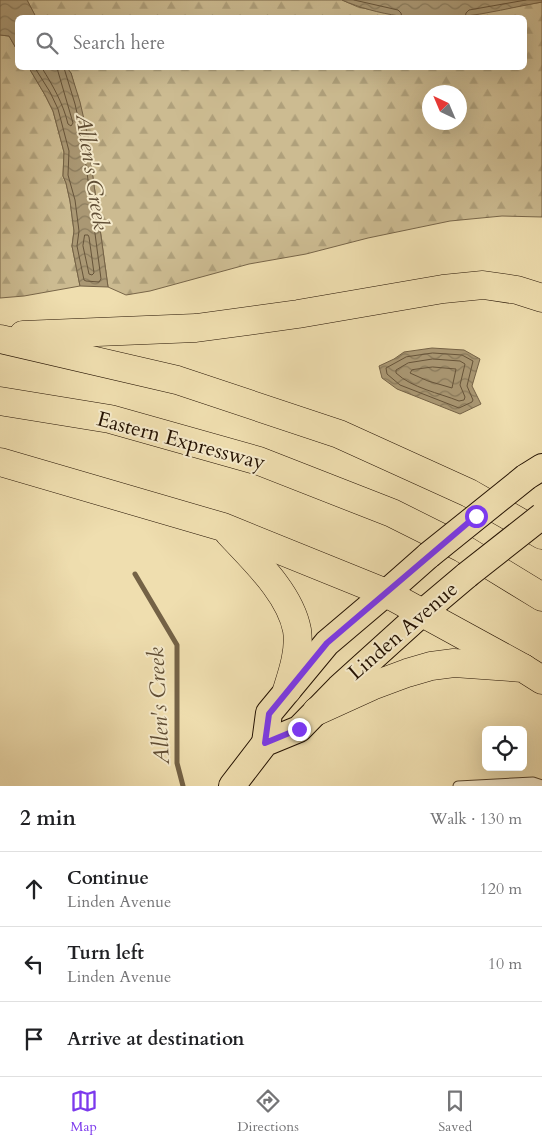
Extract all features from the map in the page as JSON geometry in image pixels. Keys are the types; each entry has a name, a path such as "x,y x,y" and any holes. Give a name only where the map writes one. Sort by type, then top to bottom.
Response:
{"highway":[{"path":"0,338 196,328 298,314 443,289 483,285 517,290 542,298"},
{"path":"0,338 177,380 339,434 469,493 542,535"},
{"name":"Eastern Expressway","path":"0,401 110,419 259,461 392,513 462,548 542,597"},
{"path":"0,462 223,527 386,593 532,674"},
{"path":"223,527 258,564 286,601 297,630 296,658 287,690"},
{"path":"317,711 372,686 431,666 454,663 532,674"}],"main road":[{"name":"Linden Avenue","path":"232,786 265,743 269,714 327,643 429,555 534,472"},
{"name":"Linden Avenue","path":"265,743 299,729 339,688 422,613 466,575 542,516"}],"lane":[{"path":"458,786 533,782 542,785"}],"green space":[{"path":"27,0 342,0 358,7 398,15 34,15"},
{"path":"542,2 542,217 502,216 450,221 368,238 306,254 249,264 150,291 126,295 108,287 91,163 86,151 89,140 69,70 527,70 527,15 468,15"},
{"path":"0,35 9,36 15,46 15,70 30,70 53,111 64,152 63,176 70,201 74,231 72,246 80,286 24,296 0,298"}],"water":[{"path":"0,0 27,0 35,15 15,15 15,46 9,36 0,35"},
{"path":"342,0 542,0 542,2 474,15 394,15"},
{"path":"30,70 69,70 80,102 89,141 86,151 91,163 108,287 80,286 72,246 74,231 70,201 63,176 64,152 53,111"},
{"path":"432,348 464,350 480,359 472,386 481,404 460,414 397,389 382,378 379,366 404,352"}],"waterway":[{"name":"Allen's Creek","path":"135,574 177,645 177,763 183,786"}],"route":[{"path":"299,729 265,743 269,714 327,643 476,516"}]}
